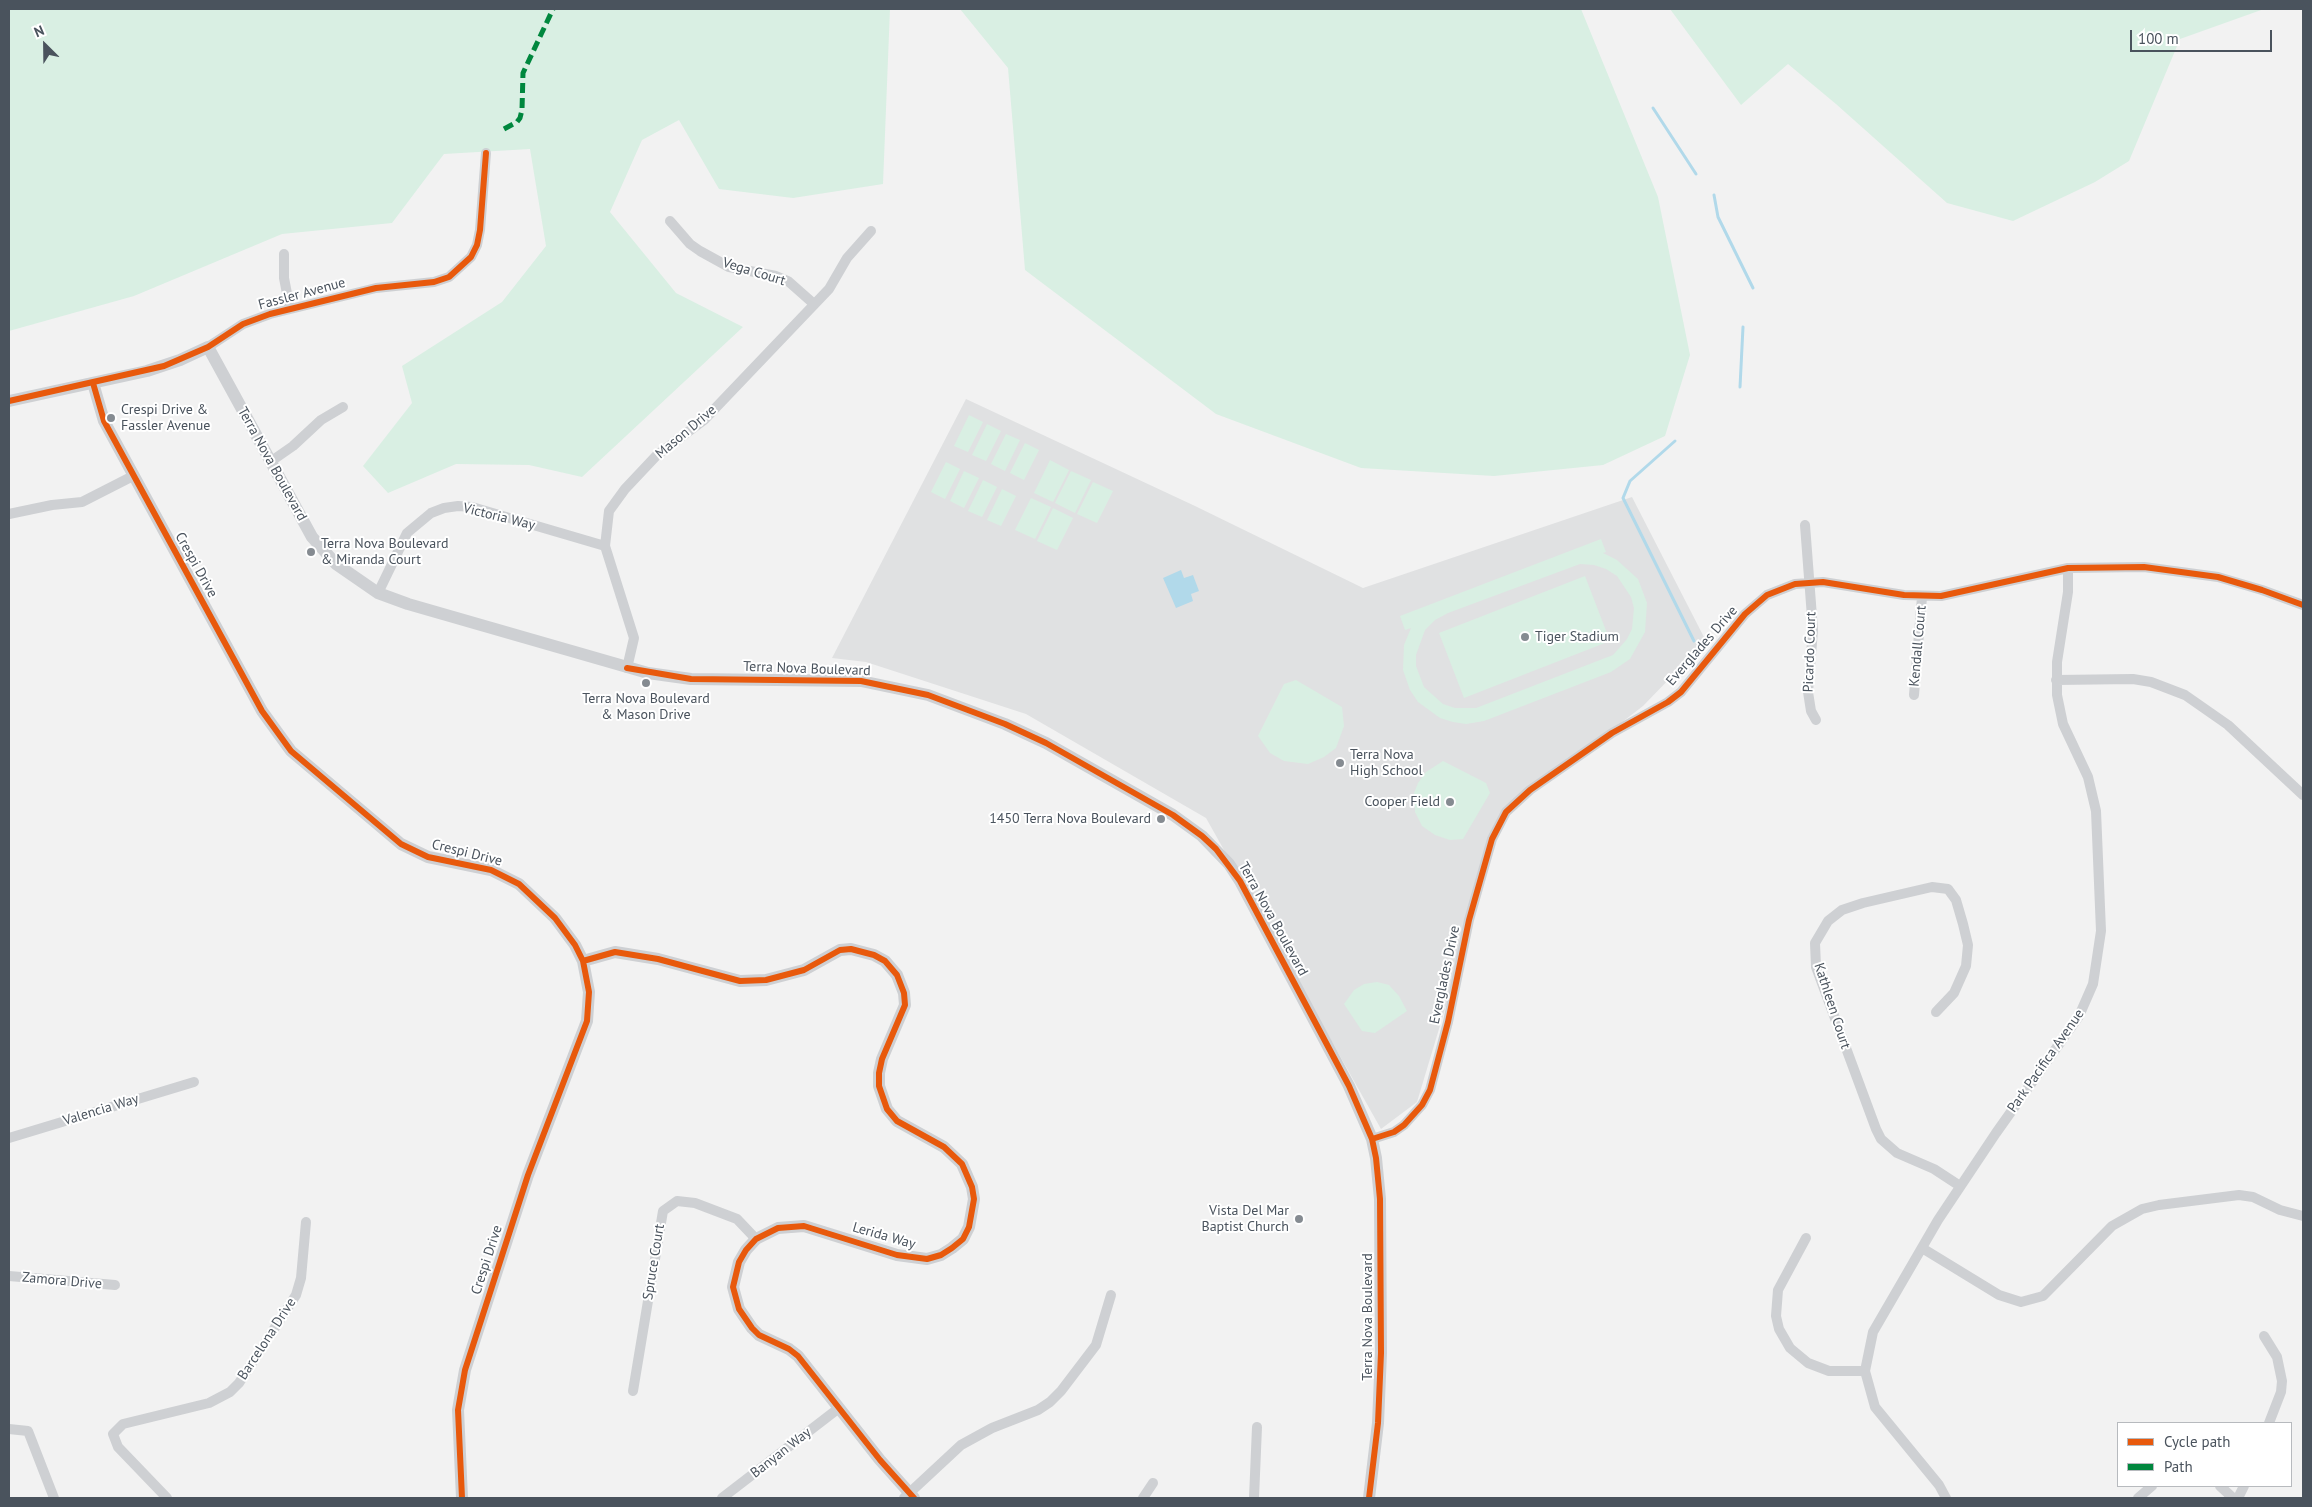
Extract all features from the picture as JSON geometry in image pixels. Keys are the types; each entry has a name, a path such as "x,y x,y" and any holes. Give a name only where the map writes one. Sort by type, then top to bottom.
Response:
{"street":[{"name":"Fassler Avenue","path":"9,401 164,366 208,347 243,324 290,309 383,286 434,282 449,277 471,258 477,245 480,230 486,153"},
{"name":"Vega Court","path":"670,221 700,251 740,270 776,276 788,281 814,304"},
{"name":"Mason Drive","path":"627,668 633,647 632,629 604,546 610,511 624,489 667,446 704,420 814,304 835,280 846,258 871,232"},
{"path":"284,254 284,278 290,309"},
{"name":"Terra Nova Boulevard","path":"208,347 302,520 319,545 348,574 378,593 408,604 627,668 691,679 837,679 906,689 949,702 1026,732 1173,816 1202,836 1216,849 1240,881 1349,1086 1372,1139 1380,1199 1381,1354 1378,1423 1370,1498"},
{"name":"Crespi Drive","path":"93,383 104,421 262,711 291,751 401,844 428,857 491,870 519,884 555,918 575,945 583,961 589,992 587,1021 528,1175 465,1370 458,1410 462,1498"},
{"path":"270,462 293,446 321,420 343,408"},
{"path":"9,514 52,505 82,502 134,476"},
{"name":"Victoria Way","path":"378,593 407,533 431,513 444,508 472,507 604,546"},
{"name":"Picardo Court","path":"1805,525 1813,646 1808,692 1811,711 1816,720"},
{"name":"Everglades Drive","path":"1372,1139 1394,1132 1404,1125 1422,1105 1430,1090 1448,1022 1469,920 1492,839 1506,812 1530,790 1612,733 1661,706 1681,692 1745,614 1767,594 1781,588 1810,582 1837,583 1922,597 1962,592 2068,568 2144,566 2194,572 2248,585 2303,605"},
{"name":"Park Pacifica Avenue","path":"1946,1498 1939,1484 1875,1407 1865,1371 1873,1332 1922,1248 1960,1186 2079,1016 2093,984 2101,931 2096,811 2088,777 2063,724 2056,695 2056,680 2068,592 2068,568"},
{"name":"Kendall Court","path":"1914,695 1922,597"},
{"path":"2056,680 2133,679 2151,682 2185,695 2222,720 2303,795"},
{"name":"Kathleen Court","path":"1936,1012 1954,993 1966,966 1968,945 1956,900 1948,889 1932,887 1863,902 1842,910 1828,921 1816,943 1816,967 1876,1129 1882,1139 1898,1153 1934,1169 1960,1186"},
{"name":"Lerida Way","path":"583,961 615,952 658,960 740,981 766,980 804,970 840,950 851,948 859,949 882,960 897,975 904,993 906,1005 882,1059 879,1072 879,1086 887,1108 897,1122 944,1147 962,1164 968,1174 973,1193 973,1214 963,1239 941,1255 927,1259 897,1255 804,1226 778,1228 756,1239 739,1262 734,1274 733,1287 739,1309 745,1319 759,1335 789,1349 798,1356 909,1497"},
{"name":"Valencia Way","path":"9,1138 194,1082"},
{"path":"1922,1248 1999,1295 2021,1302 2043,1296 2112,1226 2142,1209 2159,1205 2239,1195 2253,1197 2280,1210 2303,1216"},
{"name":"Spruce Court","path":"633,1391 663,1211 677,1201 695,1203 737,1220 756,1239"},
{"name":"Barcelona Drive","path":"167,1498 118,1447 113,1434 123,1424 209,1403 230,1392 239,1383 296,1295 300,1278 306,1222"},
{"path":"1806,1238 1778,1290 1776,1316 1779,1329 1790,1348 1808,1364 1830,1371 1865,1371"},
{"name":"Zamora Drive","path":"9,1276 115,1285"},
{"path":"909,1497 961,1445 992,1428 1038,1410 1055,1396 1096,1345 1111,1295"},
{"path":"2264,1336 2277,1357 2282,1381 2278,1403 2269,1422"},
{"name":"Banyan Way","path":"722,1498 839,1408"},
{"path":"1254,1498 1257,1427"},
{"path":"9,1429 28,1431 54,1498"},
{"path":"1143,1498 1153,1483"},
{"path":"2138,1498 2151,1487"},
{"path":"2221,1487 2234,1498"}],"shaded area":[{"name":"Terra Nova High School","path":"966,399 1195,506 1363,588 1632,497 1706,641 1643,706 1504,813 1417,1102 1381,1129 1206,818 1026,714 866,662 832,658"}],"green space":[{"path":"9,9 890,9 883,184 793,198 719,189 679,120 642,140 610,212 676,293 743,327 582,477 529,465 456,464 388,493 363,466 412,403 402,366 502,302 546,246 530,149 444,154 392,223 282,234 134,296 9,331"},
{"path":"960,9 1581,9 1658,197 1690,355 1665,436 1603,465 1494,476 1361,468 1216,414 1025,270 1008,68"},
{"path":"1670,9 2264,9 2180,39 2129,161 2095,182 2013,221 1947,203 1788,64 1741,105"},
{"path":"969,415 983,422 968,452 954,446"},
{"path":"987,424 1001,431 986,461 972,455"},
{"path":"1006,434 1020,440 1005,471 991,464"},
{"path":"1025,443 1039,450 1024,480 1010,473"},
{"path":"1050,460 1069,470 1053,502 1034,493"},
{"path":"946,462 960,469 945,499 931,492"},
{"path":"964,471 979,478 964,508 950,501"},
{"path":"1071,471 1091,480 1075,513 1055,503"},
{"path":"983,480 997,487 982,517 968,511"},
{"path":"1093,482 1113,491 1097,523 1077,514"},
{"path":"1002,489 1016,496 1001,526 987,520"},
{"path":"1031,498 1051,507 1035,539 1015,530"},
{"path":"1053,508 1073,518 1057,550 1037,541"},
{"path":"1601,539 1606,552 1603,553 1617,560 1638,579 1647,603 1645,632 1630,659 1611,672 1484,721 1466,724 1440,718 1418,702 1410,690 1403,670 1404,645 1411,628 1405,630 1400,616","holes":["1580,564 1594,565 1606,569 1617,576 1631,597 1634,608 1632,629 1627,639 1613,655 1476,708 1455,708 1443,704 1424,687 1416,666 1416,655 1425,630 1435,620 1448,613"]},
{"name":"Tiger Stadium","path":"1585,576 1610,641 1464,698 1439,633"},
{"path":"1296,680 1342,707 1344,726 1336,748 1324,757 1308,764 1284,761 1270,753 1258,736 1284,684"},
{"name":"Cooper Field","path":"1443,761 1486,783 1490,793 1463,839 1450,840 1435,835 1422,826 1415,812 1414,793 1418,783 1426,772"},
{"path":"1377,982 1389,985 1399,996 1407,1011 1375,1033 1362,1031 1344,1004 1354,990 1364,984"}],"water":[{"path":"1181,570 1184,578 1193,575 1199,591 1191,594 1193,601 1176,608 1163,578"}],"waterway":[{"path":"1653,108 1696,174"},
{"path":"1714,195 1718,217 1753,288"},
{"path":"1740,387 1743,327"},
{"path":"1675,441 1630,481 1623,498 1694,641"}],"marked path":[{"path":"504,129 517,122 520,118 523,73 553,9"}],"cycle path":[{"path":"9,401 164,366 208,347 243,324 270,314 376,288 434,282 449,277 471,257 477,245 480,230 486,153"},
{"path":"93,383 104,421 262,711 291,751 401,844 428,857 491,870 519,884 555,918 575,945 583,961 589,992 587,1021 528,1175 465,1370 458,1410 462,1498"},
{"path":"1372,1139 1394,1132 1404,1125 1422,1105 1430,1090 1448,1022 1469,920 1492,839 1506,812 1530,790 1612,733 1668,702 1681,692 1745,614 1767,595 1795,584 1823,582 1904,595 1941,596 2068,568 2144,567 2218,577 2303,605"},
{"path":"627,668 691,679 861,681 928,695 1005,724 1046,743 1173,815 1202,836 1216,849 1240,881 1349,1086 1372,1139 1380,1199 1381,1353 1378,1423 1369,1498"},
{"path":"583,961 615,952 658,959 740,981 766,980 804,970 840,950 851,949 874,955 885,961 897,975 904,993 905,1005 882,1059 879,1086 887,1109 897,1121 944,1147 962,1164 972,1187 974,1199 969,1227 963,1239 941,1255 927,1259 897,1255 804,1226 778,1228 756,1239 746,1250 739,1262 733,1287 739,1309 752,1328 759,1335 789,1349 798,1356 880,1460 914,1498"}],"place":[{"name":"Crespi Drive & Fassler Avenue","path":"111,418"},
{"name":"Terra Nova Boulevard & Miranda Court","path":"311,552"},
{"name":"Tiger Stadium","path":"1525,637"},
{"name":"Terra Nova Boulevard & Mason Drive","path":"646,683"},
{"name":"Terra Nova High School","path":"1340,763"},
{"name":"Cooper Field","path":"1450,802"},
{"name":"1450 Terra Nova Boulevard","path":"1161,819"},
{"name":"Vista Del Mar Baptist Church","path":"1299,1219"}]}
